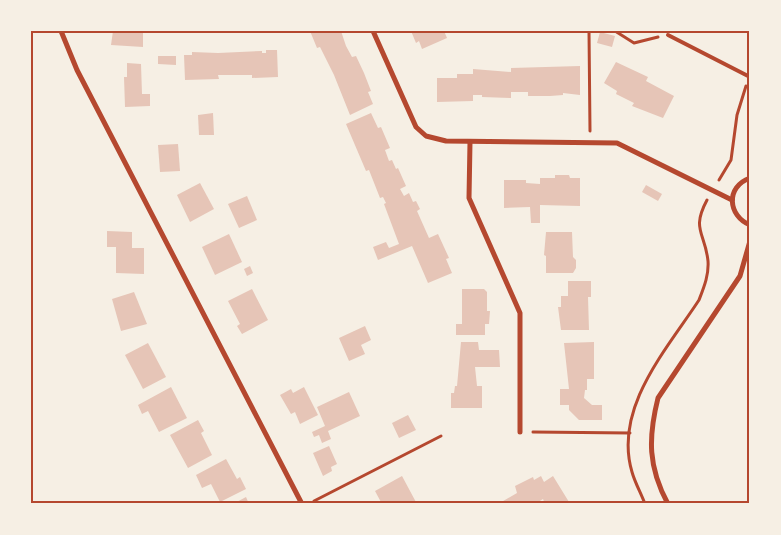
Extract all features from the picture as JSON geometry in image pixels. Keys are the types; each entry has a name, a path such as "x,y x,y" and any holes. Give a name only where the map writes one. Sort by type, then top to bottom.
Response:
{"street":[{"path":"61,31 77,70 302,504"},
{"path":"373,31 416,128 426,136 435,139 470,142 608,141 628,147 722,197 732,200"},
{"path":"470,142 469,198 520,313 520,432"},
{"path":"750,178 738,185 732,200 736,216 749,225 750,230"},
{"path":"668,504 657,483 653,469 653,420 658,398 740,276 750,241"}],"lane":[{"path":"668,35 750,77"}],"path":[{"path":"588,31 590,142"},
{"path":"615,31 634,43 668,35"},
{"path":"718,182 731,160 737,115 750,77"},
{"path":"645,504 632,472 629,454 632,417 639,394 699,300 706,284 708,262 698,222 706,202"},
{"path":"520,432 630,433"},
{"path":"309,504 441,436"}],"building":[{"path":"113,31 143,31 143,47 111,45"},
{"path":"310,31 341,31 352,57 356,56 364,73 371,91 368,92 373,104 350,115 334,75 320,47 317,48"},
{"path":"411,31 444,31 447,38 422,49 419,41 416,43"},
{"path":"600,32 615,36 612,47 597,43"},
{"path":"266,50 277,50 278,77 252,78 252,75 218,75 219,79 185,80 184,55 192,55 192,52 262,51 262,53 266,53"},
{"path":"158,56 176,56 176,65 158,64"},
{"path":"616,62 648,77 646,81 674,96 663,118 632,106 634,103 616,94 617,91 604,83"},
{"path":"127,63 141,64 142,94 150,94 150,106 125,107 124,77 127,77"},
{"path":"580,66 580,95 563,93 563,95 528,96 528,92 511,92 511,98 473,95 473,101 437,102 437,78 457,78 457,74 473,74 473,69 511,72 511,68"},
{"path":"213,113 214,135 199,135 198,115"},
{"path":"371,113 378,128 381,127 390,148 385,150 389,161 392,160 396,169 398,168 406,186 400,189 404,196 409,193 413,202 416,201 420,209 417,211 429,238 438,234 449,258 446,259 452,273 428,283 412,246 378,260 373,247 386,242 389,248 399,244 384,204 386,203 383,197 380,198 369,170 366,171 346,124"},
{"path":"178,144 180,171 160,172 158,145"},
{"path":"555,175 569,175 570,178 580,178 580,206 540,205 540,223 531,223 530,207 504,208 504,180 526,180 526,183 540,184 540,178 555,178"},
{"path":"200,183 214,209 190,222 177,195"},
{"path":"646,185 662,194 658,201 642,192"},
{"path":"247,196 257,220 239,228 228,204"},
{"path":"107,231 132,232 132,248 144,248 144,274 116,273 116,247 107,247"},
{"path":"546,232 572,232 573,257 576,260 576,268 573,273 546,273 546,256 544,255"},
{"path":"229,234 242,262 215,275 202,247"},
{"path":"250,266 253,273 247,276 244,269"},
{"path":"568,281 591,281 591,297 588,297 589,330 561,330 558,307 561,307 561,296 568,296"},
{"path":"252,289 268,320 242,334 237,326 240,324 228,301"},
{"path":"462,289 484,289 487,292 487,311 490,311 489,324 485,324 485,335 456,335 456,324 462,324"},
{"path":"134,292 147,324 121,331 112,299"},
{"path":"365,326 371,340 361,345 365,354 349,361 339,338"},
{"path":"461,342 478,342 479,350 499,350 500,367 475,367 477,386 482,386 482,408 451,408 451,393 454,393 455,386 457,386"},
{"path":"594,342 594,379 587,379 587,390 585,390 584,398 592,405 602,405 602,420 579,420 569,410 569,405 560,405 560,389 569,389 564,343"},
{"path":"148,343 166,377 143,389 125,355"},
{"path":"171,387 187,418 159,432 148,411 142,414 138,405"},
{"path":"304,387 318,415 300,424 295,412 291,414 280,395 291,389 293,393"},
{"path":"349,392 360,416 328,431 331,439 322,443 319,435 314,437 312,432 325,426 317,407"},
{"path":"408,415 416,430 399,438 392,423"},
{"path":"198,420 204,431 201,433 212,455 188,468 170,435"},
{"path":"329,446 337,464 331,467 332,471 323,476 313,453"},
{"path":"226,459 237,479 240,477 246,489 220,502 211,484 202,488 196,475"},
{"path":"402,476 417,504 387,504 386,502 382,504 375,491"},
{"path":"541,476 544,482 553,476 569,502 545,504 543,499 535,504 498,504 517,493 515,486 533,477 534,480"},
{"path":"246,497 249,504 233,504"}]}
